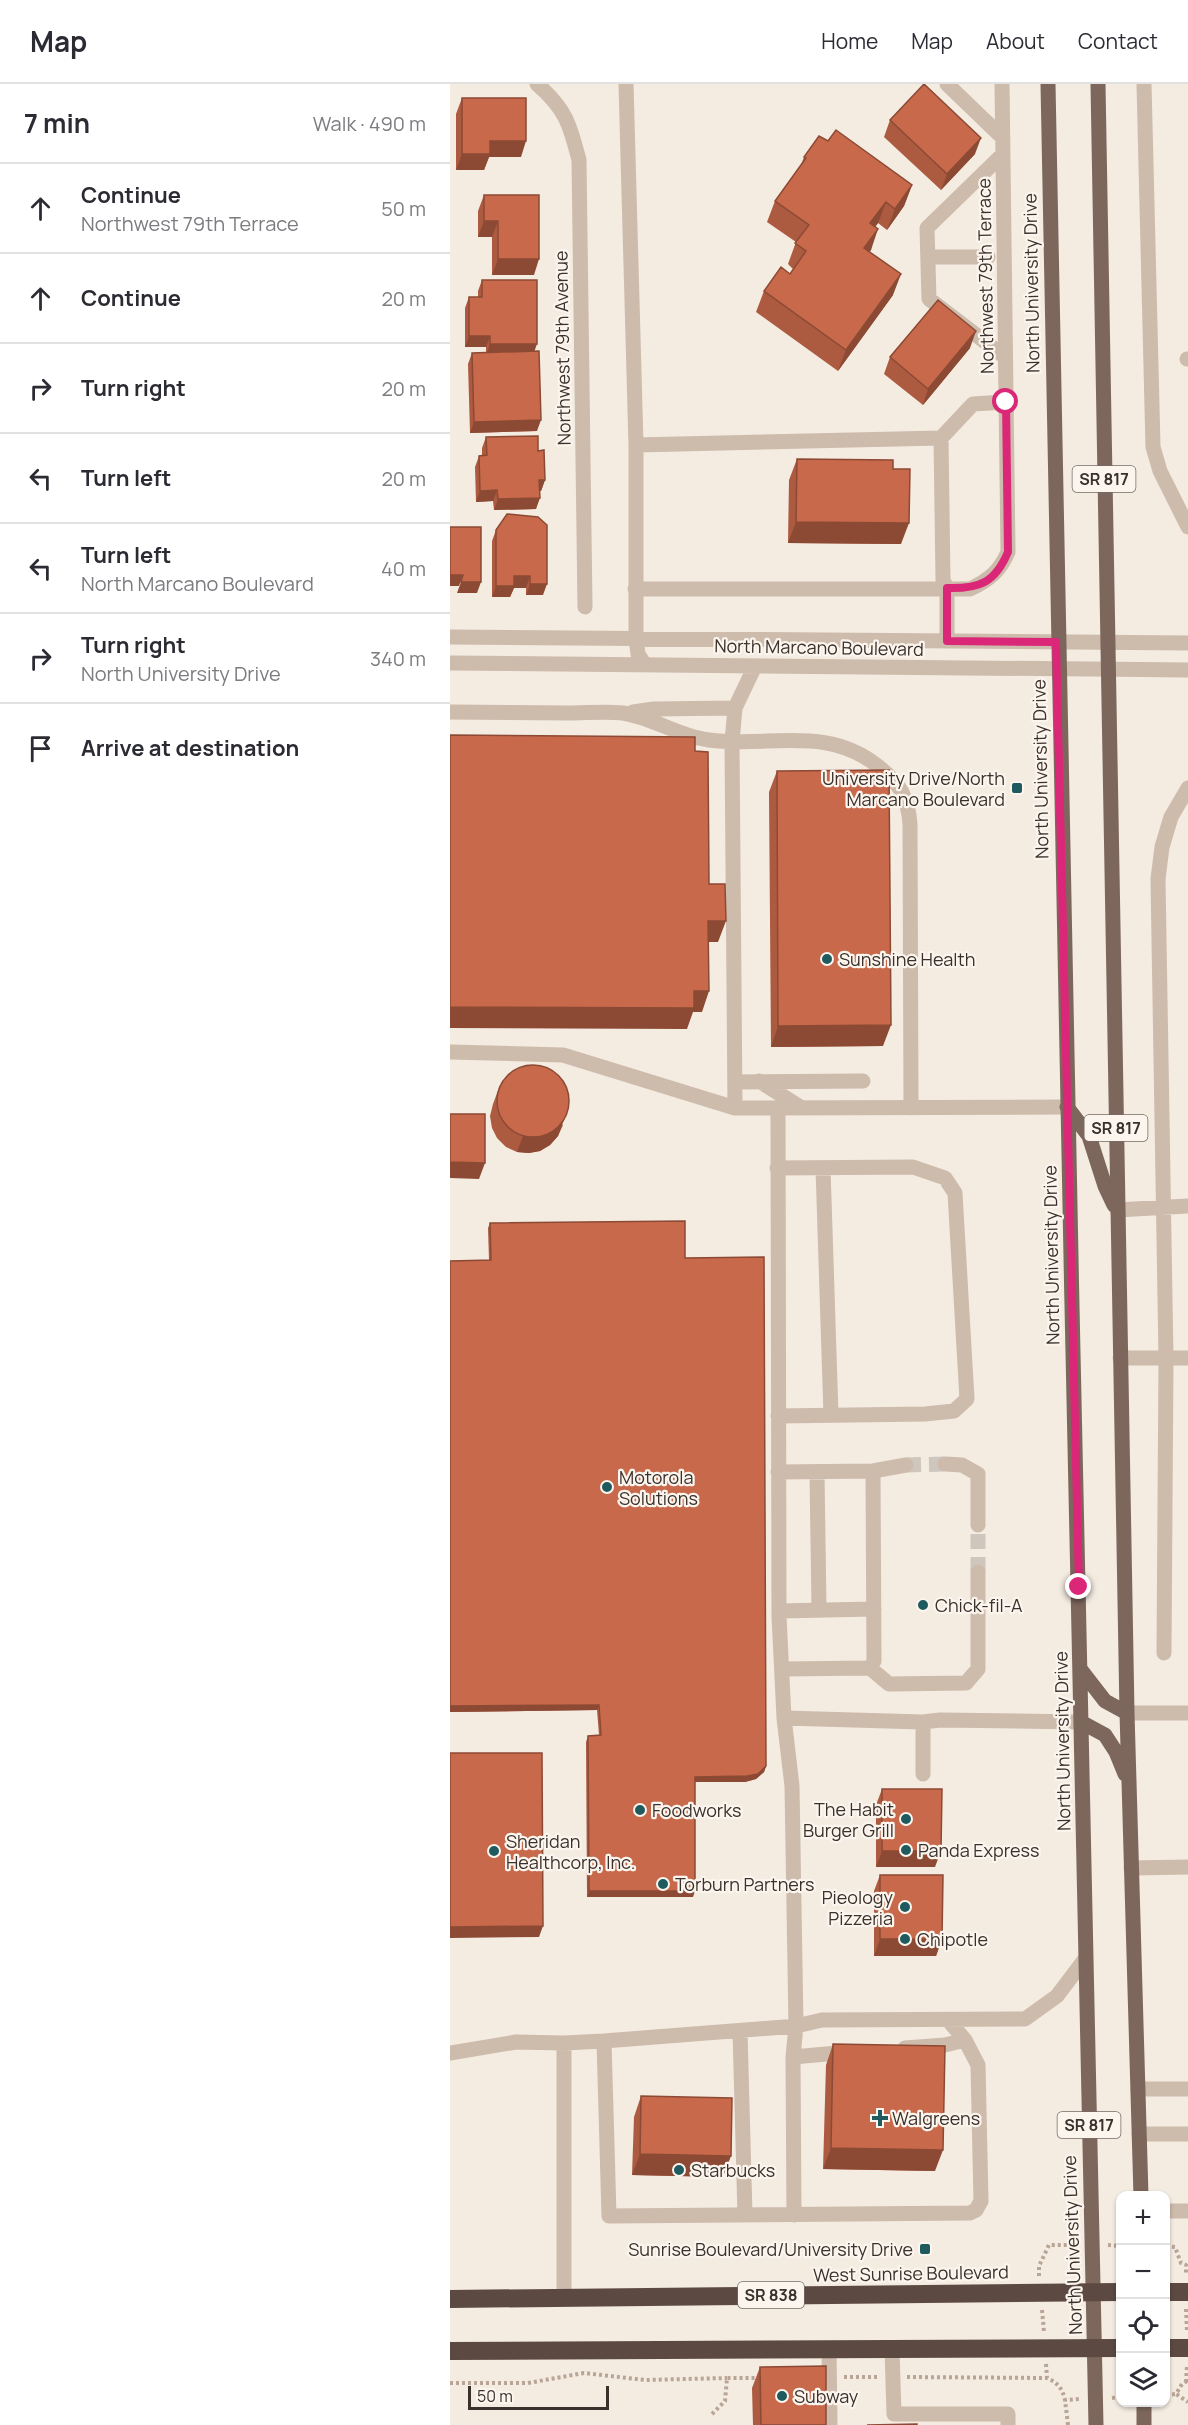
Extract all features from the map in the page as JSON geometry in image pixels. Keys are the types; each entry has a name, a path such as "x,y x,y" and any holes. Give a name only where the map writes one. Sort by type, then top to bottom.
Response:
{"highway":[{"name":"West Sunrise Boulevard","path":"450,2299 1116,2292"},
{"path":"1170,2292 1188,2292"},
{"path":"450,2351 1116,2348"},
{"path":"1170,2348 1188,2348"}],"main road":[{"name":"North University Drive","path":"1048,84 1056,642 1081,1670 1096,2425"},
{"name":"SR 817","path":"1098,84 1127,1713 1141,2191"},
{"path":"1067,1107 1089,1136 1105,1186 1117,1210"},
{"path":"1081,1670 1105,1701 1127,1713"},
{"path":"1081,1722 1106,1735 1116,1752 1130,1786"},
{"path":"1144,2407 1144,2425"}],"street":[{"name":"Northwest 79th Avenue","path":"537,84 565,113 579,160 585,607"},
{"path":"626,84 636,445 636,638 638,654 645,665"},
{"path":"947,84 1003,138"},
{"name":"Northwest 79th Terrace","path":"635,590 970,589 989,580 1002,565 1008,552 1002,84"},
{"path":"1144,84 1153,447 1160,471 1188,527"},
{"path":"1003,154 927,228 929,299 1005,357"},
{"path":"928,257 988,257"},
{"path":"947,641 947,588 943,580 941,438 973,404 1006,402"},
{"path":"636,445 941,438"},
{"name":"North Marcano Boulevard","path":"450,637 1188,643"},
{"name":"North Marcano Boulevard","path":"450,663 1188,670"},
{"path":"735,1108 732,742 735,708 755,666"},
{"path":"450,712 621,713 654,709 735,708"},
{"path":"621,713 658,722 685,736 732,742 818,741 844,746 866,756 883,770 904,793 909,808 910,824 911,1108"},
{"path":"1164,1653 1166,1358 1158,879 1162,847 1171,817 1188,788"},
{"path":"450,1052 563,1055 735,1108 1067,1107"},
{"path":"759,1081 802,1108"},
{"path":"735,1082 863,1081"},
{"path":"778,1108 779,1611 784,1718 792,1786 796,2026 793,2057 794,2215"},
{"path":"777,1168 913,1167 945,1178 955,1193 967,1399 954,1410 925,1414 778,1416"},
{"path":"823,1168 831,1414"},
{"path":"1117,1210 1188,1206"},
{"path":"1120,1358 1188,1358"},
{"path":"945,1464 962,1465 978,1474 978,1524"},
{"path":"778,1472 873,1471 906,1466"},
{"path":"870,1668 874,1661 873,1471"},
{"path":"817,1472 819,1609"},
{"path":"782,1669 870,1668 889,1684 966,1683 978,1669 978,1572"},
{"path":"779,1611 874,1608"},
{"path":"1127,1713 1188,1713"},
{"path":"784,1718 922,1722 940,1720 1081,1722"},
{"path":"922,1722 923,1774"},
{"path":"1131,1868 1188,1868"},
{"path":"450,2053 516,2042 604,2041 796,2026 822,2020 1025,2019 1057,1996 1085,1959"},
{"path":"604,2041 609,2216 970,2213 976,2210 981,2201 978,2064 964,2040 948,2020"},
{"path":"740,2031 745,2215"},
{"path":"886,2049 964,2040"},
{"path":"564,2043 562,2238 564,2297"},
{"path":"793,2057 859,2051"},
{"path":"1138,2089 1188,2089"},
{"path":"1139,2133 1188,2134"},
{"path":"1170,2211 1188,2211"},
{"path":"829,2349 830,2425"},
{"path":"892,2349 894,2414 945,2420 1008,2414 1008,2425"}],"path":[{"path":"450,2384 528,2383 584,2373 645,2380 761,2378"},
{"path":"712,2414 725,2401 727,2378"},
{"path":"829,2378 1047,2378"},
{"path":"1176,2394 1182,2384 1188,2380"},
{"path":"1170,2395 1176,2394 1188,2402"}],"building":[{"path":"924,84 981,138 947,174 890,120"},
{"path":"462,98 526,98 526,141 490,141 490,154 462,154"},
{"path":"836,130 912,185 895,209 886,202 870,223 878,229 864,248 901,274 846,350 764,291 781,267 790,274 806,251 795,243 809,225 775,201 819,136 828,141"},
{"path":"484,195 539,195 539,259 498,259 498,221 484,221"},
{"path":"482,280 537,280 537,344 490,344 490,336 469,336 469,297 482,297"},
{"path":"938,300 976,331 928,389 890,357"},
{"path":"539,351 541,420 474,422 472,353"},
{"path":"538,436 538,451 544,450 545,480 539,480 540,498 498,499 497,490 480,491 479,456 487,455 486,437"},
{"path":"797,459 893,460 893,469 910,469 909,523 796,522"},
{"path":"507,514 538,517 547,525 547,584 530,584 530,576 514,576 514,586 496,586 496,530"},
{"path":"450,527 481,527 481,582 461,582 463,575 450,575"},
{"path":"450,735 695,737 695,751 708,752 709,884 725,884 726,921 708,921 709,991 694,991 694,1008 450,1007"},
{"name":"Sunshine Health","path":"889,770 891,1025 778,1026 777,771"},
{"path":"526,1065 540,1065 559,1075 569,1094 569,1108 559,1127 540,1137 526,1137 507,1127 497,1108 497,1094 507,1075"},
{"path":"450,1114 485,1114 485,1163 450,1162"},
{"name":"Motorola Solutions","path":"685,1221 685,1258 764,1257 766,1766 758,1774 747,1776 695,1777 695,1891 589,1891 588,1736 601,1735 599,1705 450,1706 450,1261 491,1260 490,1223"},
{"name":"Sheridan Healthcorp, Inc.","path":"450,1753 542,1753 543,1926 450,1927"},
{"path":"882,1789 942,1789 941,1851 882,1851"},
{"path":"880,1875 943,1875 942,1939 880,1939"},
{"name":"Walgreens","path":"833,2044 945,2046 943,2150 831,2148"},
{"path":"641,2096 732,2098 731,2156 640,2154"},
{"path":"826,2366 826,2425 761,2425 760,2367"},
{"path":"917,2424 917,2425 867,2425"}],"tunnel":[{"path":"906,1465 945,1464"},
{"path":"978,1525 978,1572"}],"place":[{"name":"University Drive/North Marcano Boulevard","path":"1017,788"},
{"name":"Sunshine Health","path":"827,959"},
{"name":"Motorola Solutions","path":"607,1487"},
{"name":"Chick-fil-A","path":"923,1605"},
{"name":"Foodworks","path":"640,1810"},
{"name":"The Habit Burger Grill","path":"906,1819"},
{"name":"Panda Express","path":"906,1850"},
{"name":"Sheridan Healthcorp, Inc.","path":"494,1851"},
{"name":"Torburn Partners","path":"663,1884"},
{"name":"Pieology Pizzeria","path":"905,1907"},
{"name":"Chipotle","path":"905,1939"},
{"name":"Walgreens","path":"880,2118"},
{"name":"Starbucks","path":"679,2170"},
{"name":"Sunrise Boulevard/University Drive","path":"925,2249"},
{"name":"Subway","path":"782,2396"}],"route":[{"path":"1006,402 1008,552 1002,565 989,580 970,589 947,588 947,641 1056,642 1079,1587"}]}
